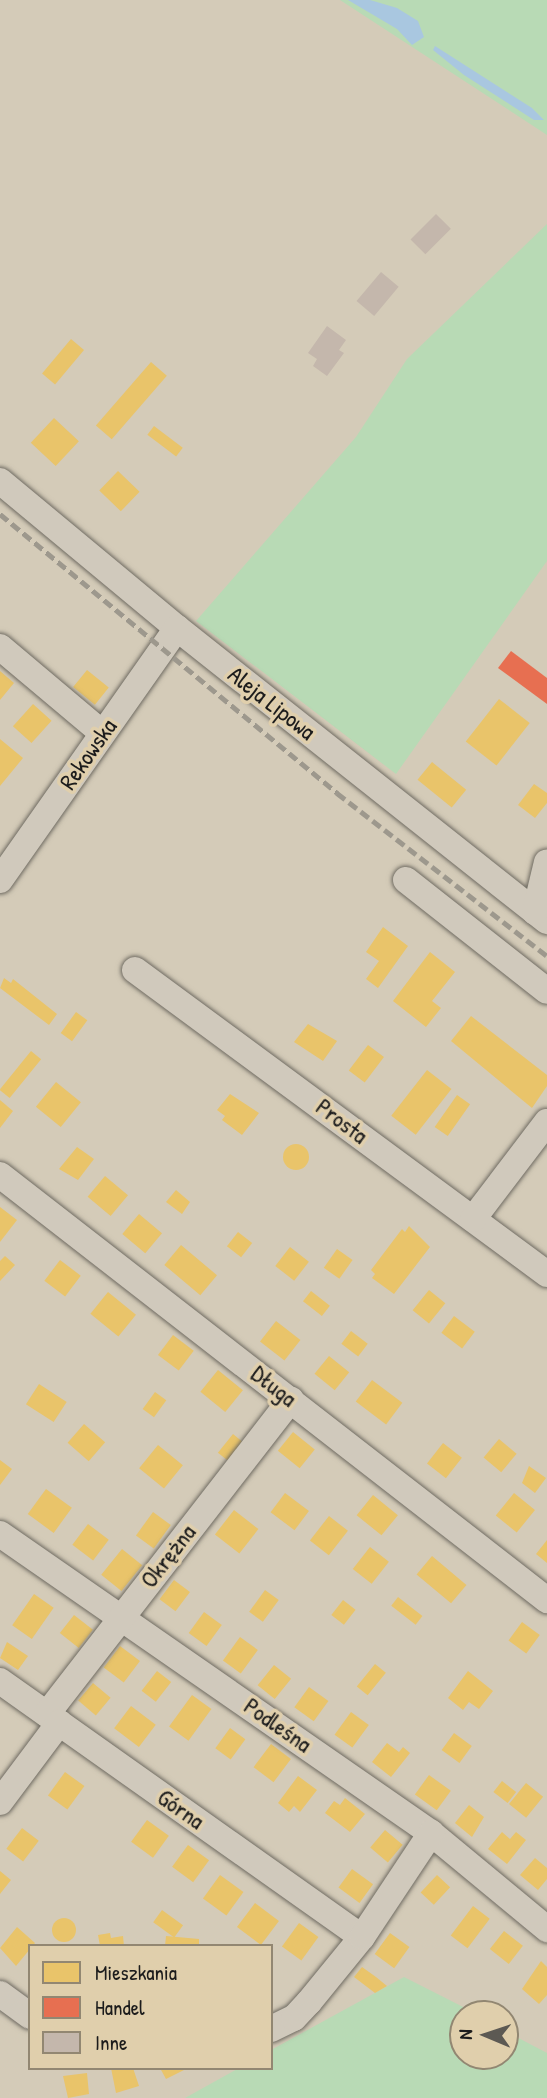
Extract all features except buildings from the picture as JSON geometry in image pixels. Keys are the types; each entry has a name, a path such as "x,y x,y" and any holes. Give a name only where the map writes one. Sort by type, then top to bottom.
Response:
{"street":[{"name":"Aleja Lipowa","path":"0,481 177,628 541,916"},
{"name":"Rekowska","path":"0,880 177,628"},
{"path":"0,647 102,733"},
{"path":"541,916 546,872"},
{"path":"406,880 547,990"},
{"name":"Prosta","path":"135,970 547,1273"},
{"path":"473,1219 547,1122"},
{"name":"Długa","path":"0,1175 547,1600"},
{"name":"Okrężna","path":"0,1802 123,1615 291,1399"},
{"name":"Podleśna","path":"0,1534 123,1615 431,1833 547,1929"},
{"name":"Górna","path":"0,1681 362,1937"},
{"path":"273,2028 294,2018 362,1937 431,1833"},
{"path":"0,1994 28,2015"}],"green space":[{"path":"340,0 547,0 547,135"},
{"path":"547,224 547,561 396,774 196,621 356,437 407,359"},
{"path":"404,1977 449,2000 449,2070 519,2070 519,2038 547,2053 547,2098 185,2098 235,2070 273,2070 273,2049"}],"water":[{"path":"348,0 370,0 397,8 418,21 424,37 412,45 397,29"},
{"path":"435,46 532,108 544,120 534,120 464,75 433,50"}],"railway":[{"path":"0,514 337,793 547,956"}]}
